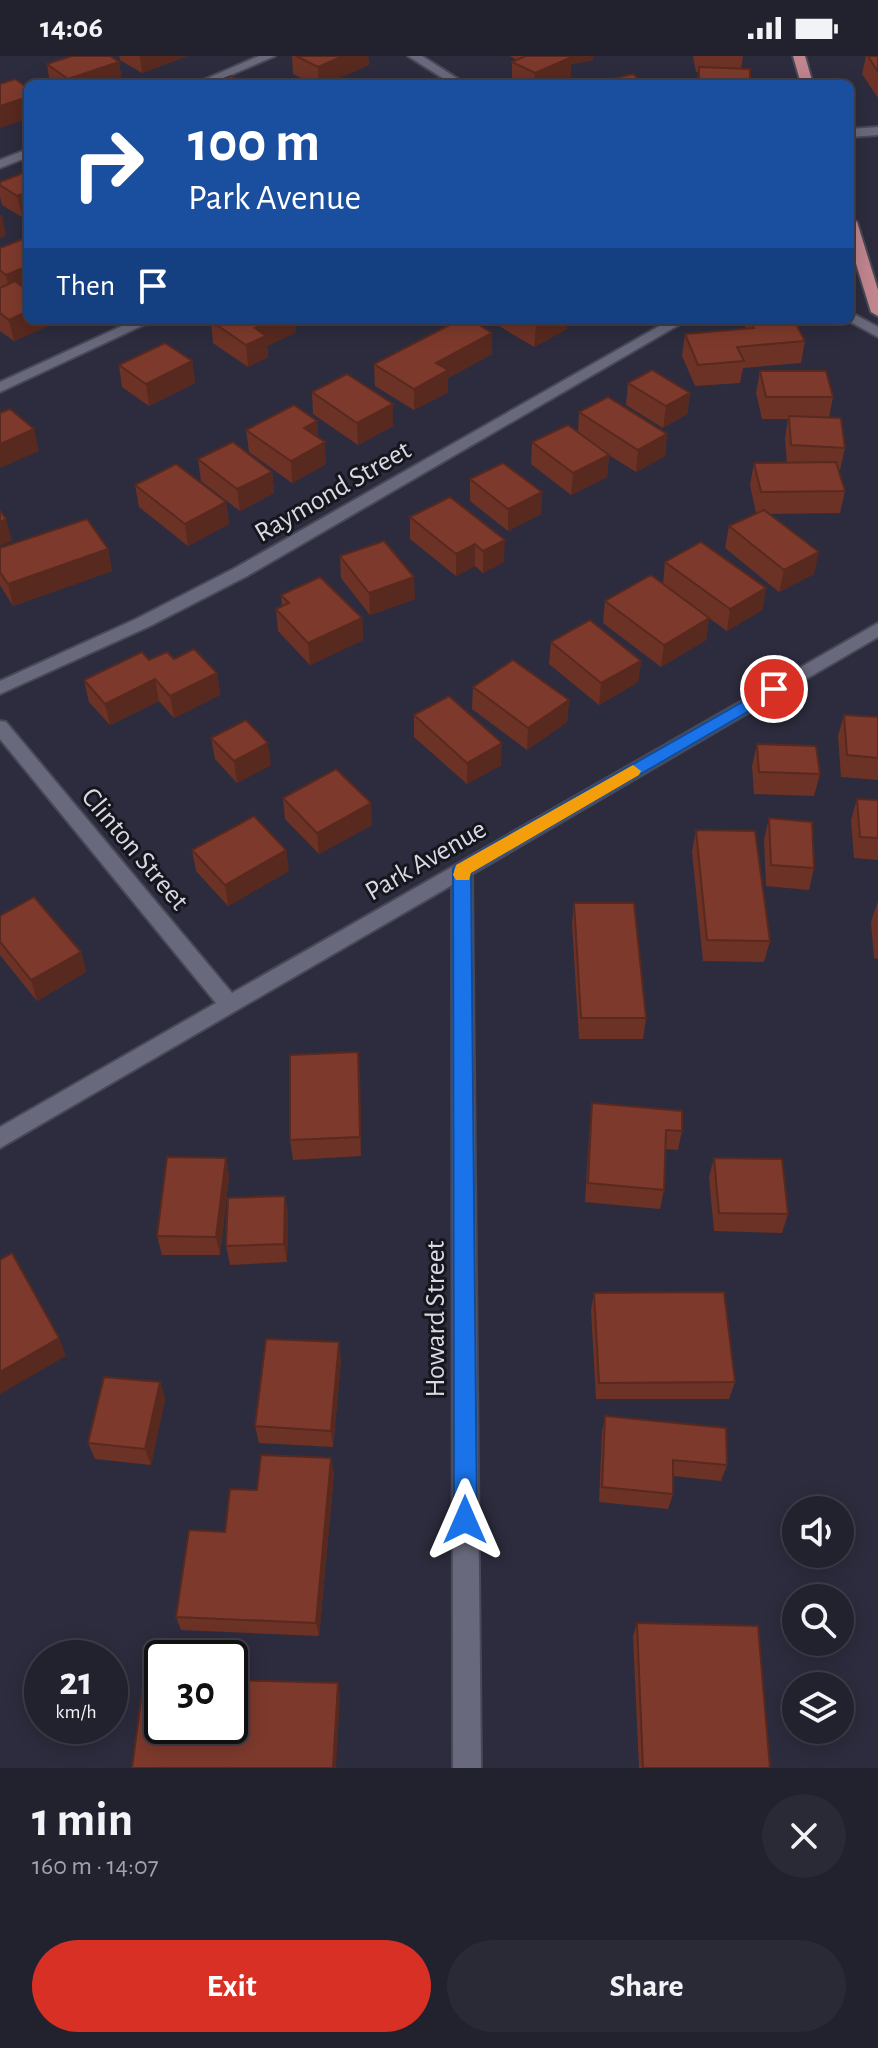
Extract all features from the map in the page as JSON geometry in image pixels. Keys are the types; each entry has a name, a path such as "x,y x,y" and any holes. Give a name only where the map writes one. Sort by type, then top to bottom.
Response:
{"main road":[{"path":"799,56 806,80"},
{"path":"854,235 878,312"}],"street":[{"path":"210,80 269,56"},
{"path":"414,56 453,80"},
{"path":"854,133 878,131"},
{"path":"0,164 24,155"},
{"path":"854,318 878,333"},
{"path":"0,388 138,324"},
{"name":"Raymond Street","path":"0,688 142,623 241,572 673,324"},
{"name":"Park Avenue","path":"0,1138 878,629"},
{"name":"Clinton Street","path":"0,727 229,1004"},
{"name":"Howard Street","path":"462,869 467,1768"}],"building":[{"path":"72,56 110,56 119,62 68,79 47,64"},
{"path":"296,56 343,56 318,67"},
{"path":"526,56 572,57 535,73 512,62"},
{"path":"868,56 878,56 878,72"},
{"path":"699,67 750,69 750,80 699,80"},
{"path":"633,74 640,80 612,80"},
{"path":"15,79 24,85 24,98 0,106 0,84"},
{"path":"24,173 24,193 17,196 0,182"},
{"path":"24,239 24,268 6,275 0,270 0,248"},
{"path":"15,281 24,288 24,313 9,320 0,313 0,288"},
{"path":"215,324 264,324 255,328 266,336 246,345"},
{"path":"451,324 477,324 492,333 436,363 448,370 414,389 374,364"},
{"path":"752,324 796,324 805,341 737,347 744,361 698,365 685,334 754,328"},
{"path":"165,343 192,361 146,384 119,365"},
{"path":"652,370 690,393 666,406 628,383"},
{"path":"760,371 826,371 833,397 766,397"},
{"path":"347,374 393,404 357,423 312,392"},
{"path":"608,397 667,434 638,450 579,412"},
{"path":"294,405 317,421 304,428 325,442 291,461 246,430"},
{"path":"10,409 34,429 0,444 0,413"},
{"path":"789,416 841,418 845,448 791,445"},
{"path":"568,425 609,455 573,473 532,442"},
{"path":"233,442 272,472 237,489 198,459"},
{"path":"836,462 845,491 761,492 754,463"},
{"path":"503,463 542,492 508,509 470,479"},
{"path":"176,464 226,502 185,524 135,485"},
{"path":"450,497 505,540 483,551 475,544 456,554 410,517"},
{"path":"764,510 819,552 784,570 729,526"},
{"path":"87,519 108,549 8,584 0,572 0,548"},
{"path":"384,541 414,577 369,593 340,556"},
{"path":"701,542 766,588 730,609 665,562"},
{"path":"651,575 709,618 664,645 605,601"},
{"path":"320,577 362,618 308,643 276,609 289,603 281,595"},
{"path":"590,620 641,661 601,683 551,642"},
{"path":"194,649 217,673 170,696 155,679 105,704 84,680 142,652 149,660 167,652 174,659"},
{"path":"513,660 569,700 528,728 473,687"},
{"path":"449,696 502,743 467,763 414,715"},
{"path":"844,715 878,717 878,758 847,755"},
{"path":"246,720 268,743 234,761 211,738"},
{"path":"757,744 816,746 820,774 759,772"},
{"path":"336,769 371,803 317,833 283,798"},
{"path":"857,799 878,800 878,838 860,837"},
{"path":"254,816 286,850 225,885 192,850"},
{"path":"769,818 812,822 814,868 771,865"},
{"path":"696,830 755,831 770,941 707,940"},
{"path":"34,897 81,952 31,980 0,942 0,916"},
{"path":"574,903 634,903 646,1018 581,1018"},
{"path":"358,1052 360,1137 290,1140 290,1055"},
{"path":"592,1103 682,1111 682,1131 666,1130 664,1190 588,1183"},
{"path":"167,1157 226,1158 216,1237 157,1236"},
{"path":"714,1158 782,1159 788,1214 719,1213"},
{"path":"285,1196 284,1244 226,1246 228,1198"},
{"path":"12,1253 59,1338 0,1372 0,1260"},
{"path":"724,1292 735,1382 599,1383 594,1293"},
{"path":"266,1339 339,1342 331,1431 255,1426"},
{"path":"104,1377 160,1382 145,1449 88,1443"},
{"path":"605,1416 726,1428 727,1465 673,1460 673,1494 602,1487"},
{"path":"261,1455 331,1458 316,1623 176,1617 189,1530 225,1532 230,1489 257,1490"},
{"path":"637,1623 758,1626 770,1768 643,1768"},
{"path":"144,1677 144,1744 248,1744 248,1680 338,1683 333,1768 132,1768"}],"slow traffic":[{"path":"462,875 462,869 633,771"}],"route":[{"path":"465,1520 462,869 774,689"}]}
